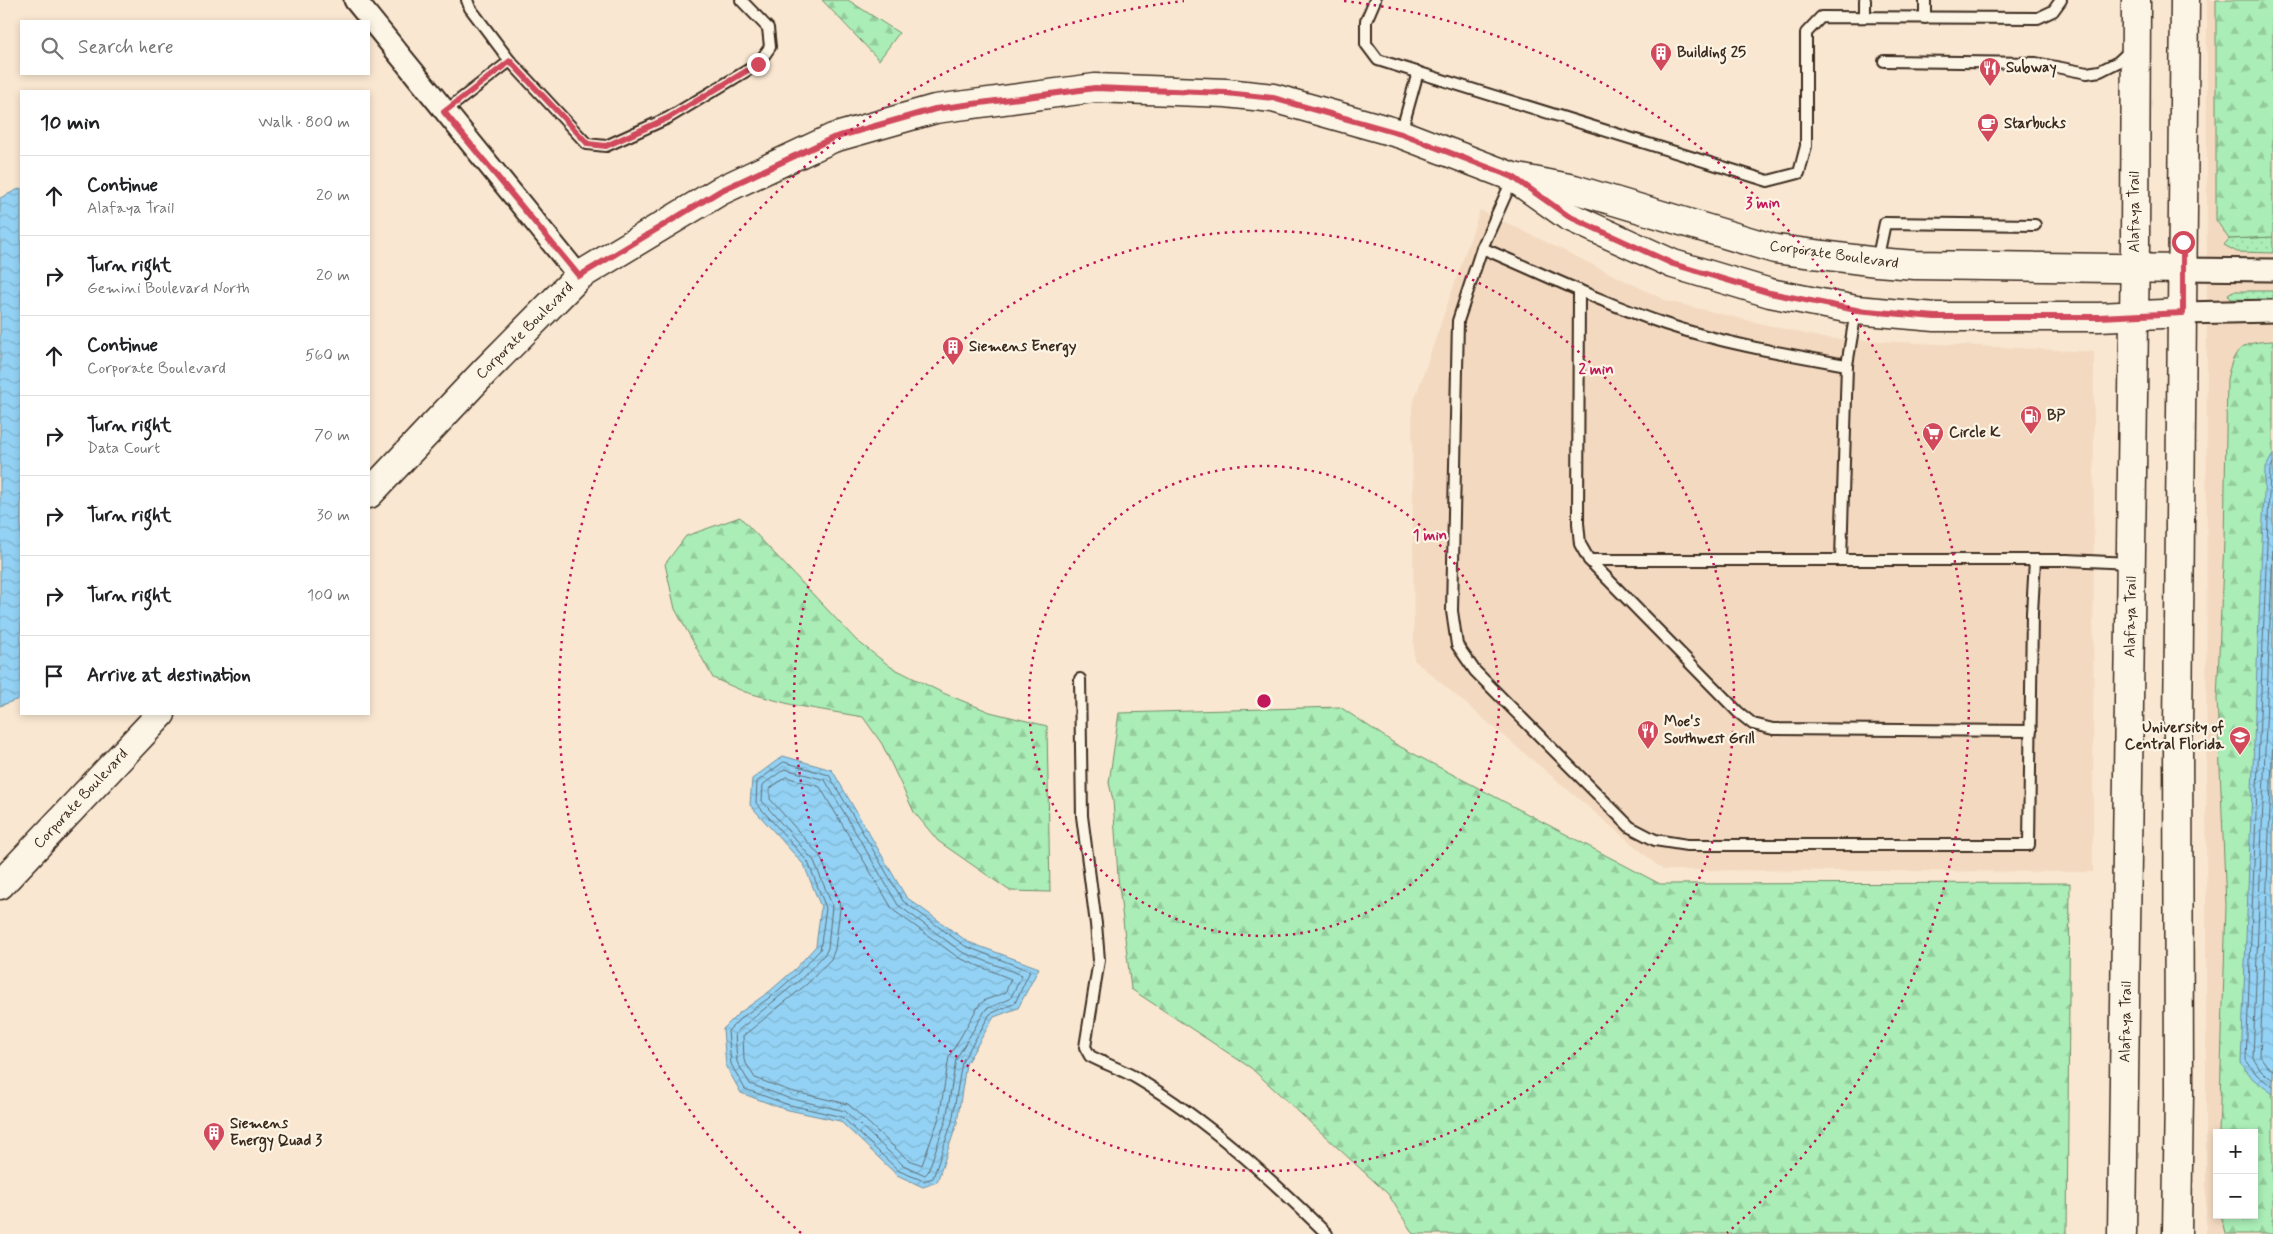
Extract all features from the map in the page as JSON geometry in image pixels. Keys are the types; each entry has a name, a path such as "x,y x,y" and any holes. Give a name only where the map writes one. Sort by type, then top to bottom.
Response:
{"street":[{"path":"354,0 579,276"},
{"name":"Alafaya Trail","path":"2122,1234 2134,315 2136,0"},
{"path":"2177,1234 2179,1092 2178,719 2185,0"},
{"name":"Corporate Boulevard","path":"370,493 485,371 579,276 720,191 833,138 935,109 1095,88 1226,93 1273,98 1401,134 1513,177 1574,189 1775,249 1877,262 1958,266 2183,269"},
{"name":"Corporate Boulevard","path":"1513,177 1568,216 1673,264 1770,293 1856,310 1935,317 2099,317 2183,313"},
{"path":"2183,269 2273,270"},
{"path":"2183,313 2273,311"},
{"name":"Corporate Boulevard","path":"0,885 160,715"}],"lane":[{"path":"467,0 470,8 510,61 588,144 606,146 668,118 758,64 770,47 768,28 741,0"},
{"path":"1376,0 1366,21 1366,44 1378,60 1768,181 1799,173 1806,146 1806,33 1821,18 2038,18 2053,11 2061,0"},
{"path":"1865,0 1865,18"},
{"path":"1925,0 1925,18"},
{"path":"1884,61 2036,63 2087,74 2100,71 2118,62 2136,46"},
{"path":"444,112 510,61"},
{"path":"1401,134 1418,72"},
{"path":"1513,177 1482,248 1458,320 1452,611 1457,645 1475,670 1630,828 1655,840 1687,845 2030,845 2032,613 2035,560"},
{"path":"1877,262 1885,223 2035,225"},
{"path":"1482,248 1579,290 1665,324 1743,346 1847,365"},
{"path":"1579,290 1578,523 1580,544 1589,560 1738,712 1753,724 1773,729 2031,731"},
{"path":"1841,558 1847,365 1856,310"},
{"path":"1589,560 1841,558 2131,563"},
{"path":"1080,679 1082,816 1099,960 1085,1047 1090,1056 1137,1078 1197,1119 1279,1187 1327,1234"}],"shaded area":[{"name":"University of Central Florida","path":"2207,0 2273,0 2273,1234 2206,1234"},
{"path":"1480,210 1667,301 1822,338 2094,352 2093,872 1663,870 1414,660 1412,407"}],"green space":[{"path":"822,0 848,0 899,33 879,60"},
{"path":"2216,0 2273,0 2273,237 2229,239 2216,220"},
{"path":"2273,237 2273,253 2237,252 2224,245 2229,239"},
{"path":"2233,291 2273,291 2273,300 2231,299 2228,294"},
{"path":"2273,341 2273,1234 2225,1234 2222,1219 2258,1219 2258,1129 2219,1129 2226,905 2217,699 2224,541 2227,379 2236,354 2246,345"},
{"path":"740,517 856,640 891,667 943,693 990,712 1047,726 1050,892 1010,891 938,841 914,812 882,744 863,717 793,705 745,692 713,678 675,609 665,564 686,536"},
{"path":"1340,707 1397,745 1660,884 2070,883 2067,1234 1413,1234 1388,1194 1251,1068 1131,989 1118,877 1113,800 1109,783 1119,713"}],"water":[{"path":"20,188 20,698 0,706 0,198"},
{"path":"2273,454 2273,1094 2253,1079 2241,1063 2265,469"},
{"path":"783,756 832,770 906,897 968,942 1039,968 1018,1008 994,1017 966,1064 957,1123 937,1182 923,1187 897,1175 840,1121 784,1109 741,1093 726,1066 723,1029 738,1014 770,991 795,969 816,946 821,907 804,865 750,805 752,779"}],"place":[{"name":"Building 25","path":"1661,72"},
{"name":"Subway","path":"1990,87"},
{"name":"Starbucks","path":"1988,143"},
{"name":"Siemens Energy","path":"953,366"},
{"name":"BP","path":"2031,435"},
{"name":"Circle K","path":"1933,452"},
{"name":"Moe's Southwest Grill","path":"1648,750"},
{"name":"University of Central Florida","path":"2240,756"},
{"name":"Siemens Energy Quad 3","path":"214,1152"}],"route":[{"path":"758,64 668,118 606,146 588,144 570,128 510,61 444,112 579,276 720,191 833,138 935,109 1095,88 1226,93 1273,98 1321,110 1401,134 1513,177 1568,216 1673,264 1770,293 1856,310 1935,317 2099,317 2183,313 2183,242"}]}
